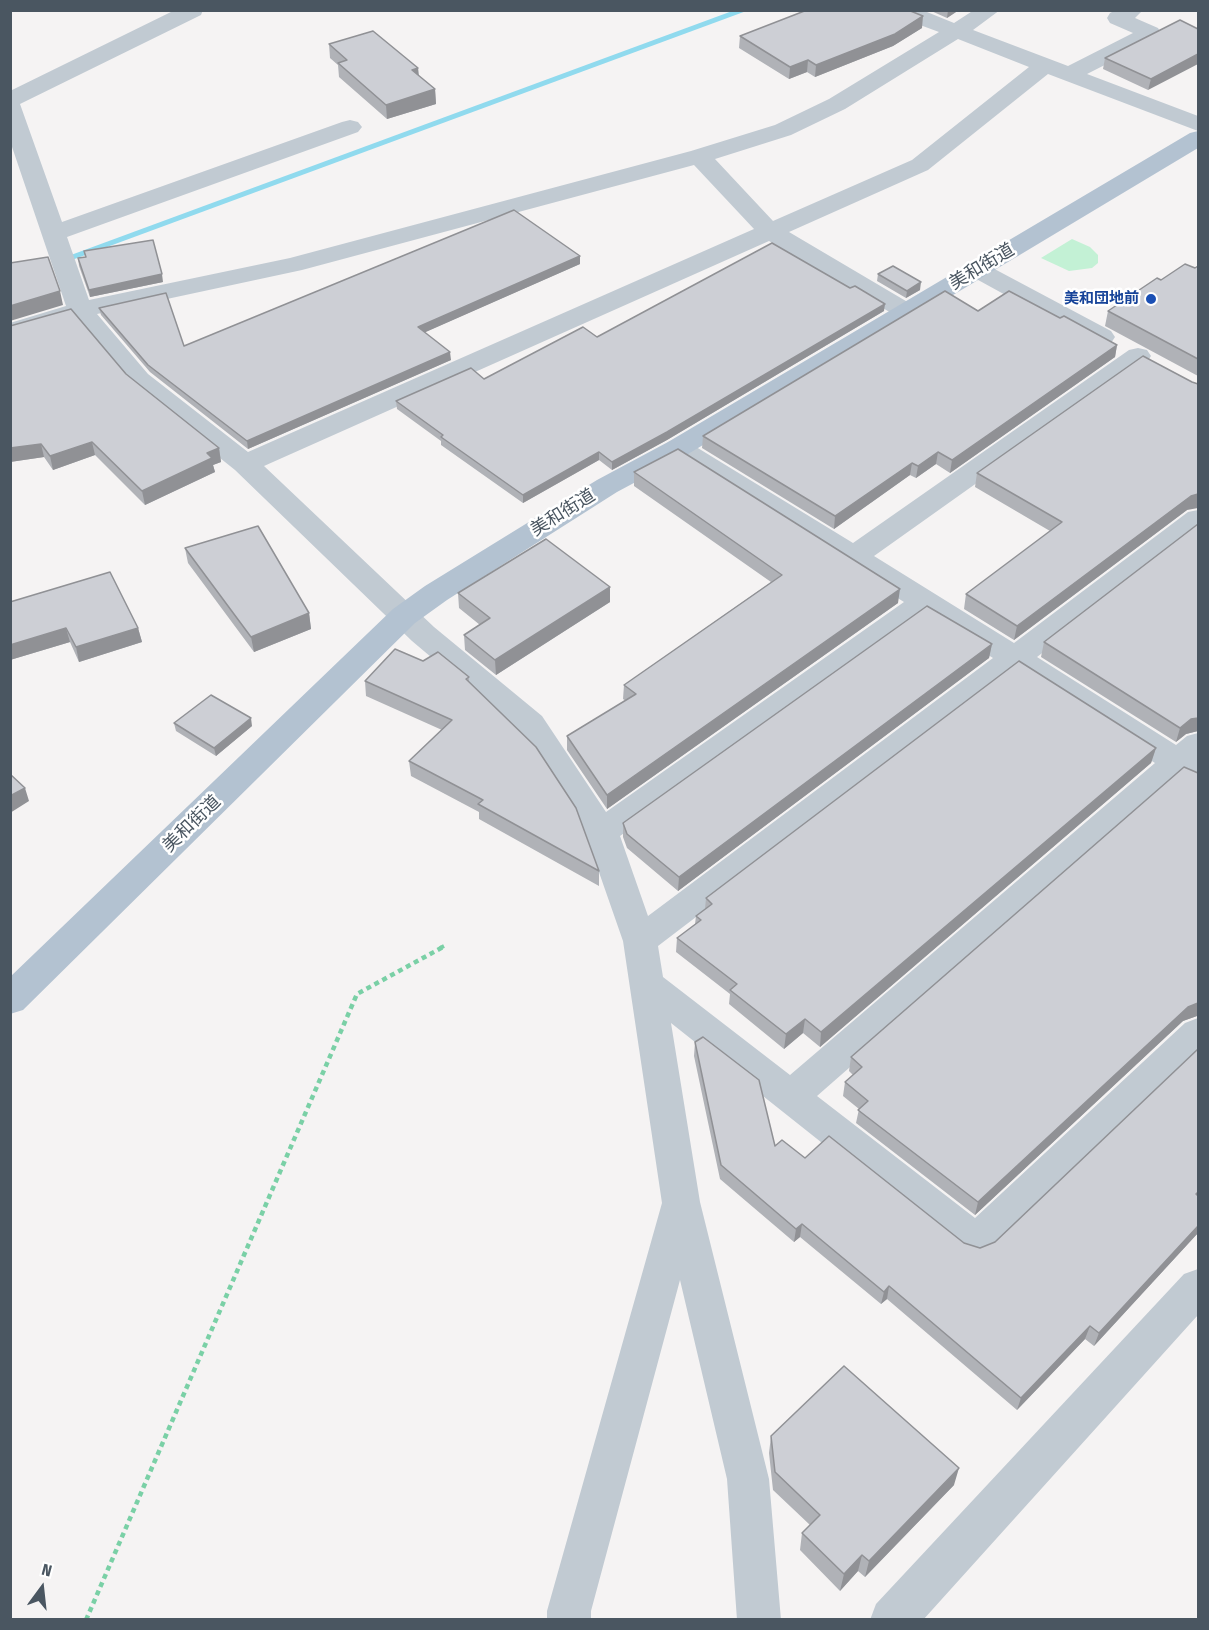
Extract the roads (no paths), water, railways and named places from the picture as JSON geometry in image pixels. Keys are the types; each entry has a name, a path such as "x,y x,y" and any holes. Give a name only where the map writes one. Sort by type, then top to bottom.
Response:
{"main road":[{"name":"美和街道","path":"10,1000 404,616 436,593 607,486 678,448 1198,138"}],"street":[{"path":"10,100 193,10"},
{"path":"901,10 1198,124"},
{"path":"10,331 80,310 293,266 699,156 783,130 837,104 990,10"},
{"path":"1070,74 1150,33 1118,18 1133,10"},
{"path":"245,464 920,165 1045,65"},
{"path":"10,105 80,310 139,380 245,464 404,616 531,724 602,832 640,941 681,1202 747,1479 759,1620"},
{"path":"53,234 350,127"},
{"path":"699,156 769,231 907,312"},
{"path":"853,557 1148,361 978,270"},
{"path":"678,448 1016,658 1192,760 792,1095"},
{"path":"640,941 1198,519"},
{"path":"602,832 926,602"},
{"path":"647,984 792,1095 976,1242 1198,1033"},
{"path":"569,1620 568,1611 681,1202"},
{"path":"892,1620 1198,1287"}],"waterway":[{"path":"57,262 745,10"}],"place":[{"name":"美和団地前","path":"1151,299"}]}
